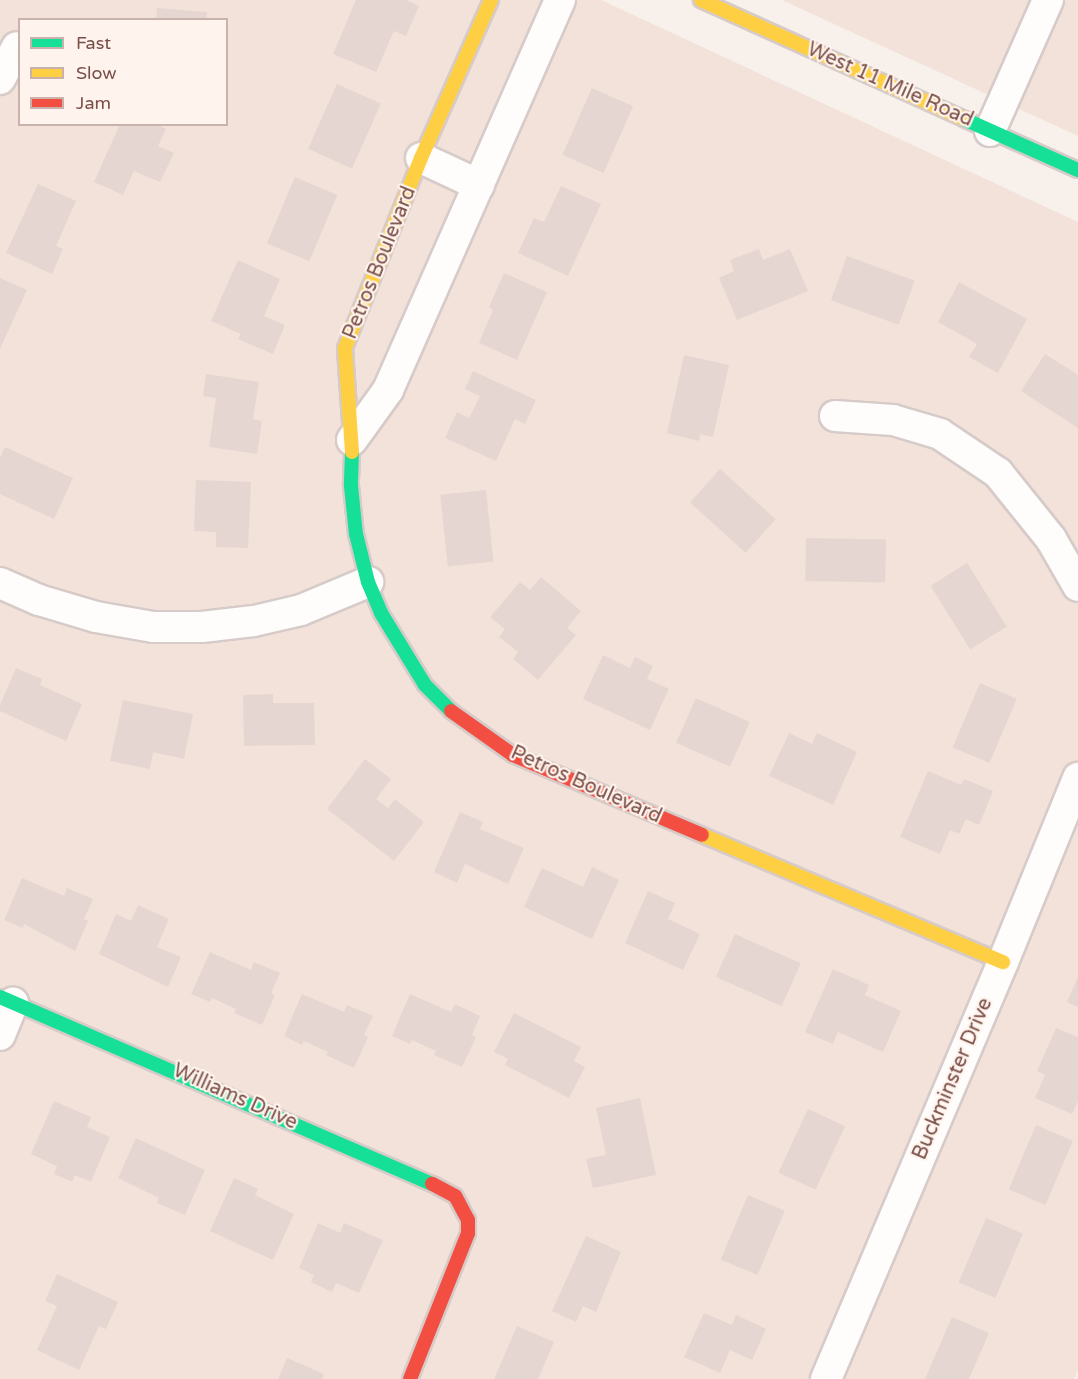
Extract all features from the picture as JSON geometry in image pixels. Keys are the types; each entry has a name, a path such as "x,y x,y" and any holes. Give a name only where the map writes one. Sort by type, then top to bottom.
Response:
{"street":[{"name":"Petros Boulevard","path":"491,0 421,158 345,348 352,440 351,486 354,515 368,582 381,613 424,685 446,707 480,734 513,755 1003,962"},
{"path":"352,440 388,390 560,0"},
{"name":"West 11 Mile Road","path":"701,0 1078,170"},
{"path":"990,130 1047,0"},
{"path":"0,79 17,47"},
{"path":"421,158 478,186"},
{"path":"836,416 893,420 940,434 998,473 1051,539 1078,586"},
{"path":"0,583 39,600 96,617 153,627 202,627 254,621 301,610 368,582"},
{"name":"Buckminster Drive","path":"826,1379 1003,962 1078,778"},
{"path":"0,1035 7,1000"},
{"name":"Williams Drive","path":"7,1000 436,1185 455,1196 468,1220 468,1233 410,1379"}],"shaded area":[{"path":"0,0 601,0 1078,222 1078,1370 1074,1379 0,1379"},
{"path":"782,0 1078,0 1078,136"}],"building":[{"path":"356,0 406,0 419,6 406,36 394,31 376,72 333,54"},
{"path":"157,8 207,12 206,18 156,18"},
{"path":"337,84 381,104 352,168 308,149"},
{"path":"592,88 633,106 603,173 562,155"},
{"path":"119,126 160,126 166,129 158,146 174,153 160,182 134,171 123,195 94,182"},
{"path":"295,177 337,195 309,261 267,243"},
{"path":"38,184 76,201 56,246 63,249 52,274 6,253"},
{"path":"561,186 601,204 568,276 518,253 534,218 544,222"},
{"path":"759,249 763,260 790,249 808,291 737,320 719,278 734,271 730,260"},
{"path":"847,256 915,281 899,325 831,300"},
{"path":"238,260 280,279 264,316 285,325 273,354 238,339 241,334 211,321"},
{"path":"504,273 547,292 517,360 479,343 493,310 489,307"},
{"path":"0,278 27,290 0,349"},
{"path":"959,282 1027,319 998,373 969,357 977,344 938,322"},
{"path":"1045,354 1078,375 1078,428 1021,391"},
{"path":"684,355 729,365 713,437 700,434 699,441 667,433"},
{"path":"473,371 536,400 525,424 515,419 496,461 445,438 457,412 469,418 480,396 465,389"},
{"path":"206,374 259,382 253,419 262,421 257,454 209,447 216,398 203,396"},
{"path":"5,447 73,478 54,519 0,494 0,458"},
{"path":"720,469 776,519 746,553 690,502"},
{"path":"196,480 251,482 248,548 216,547 216,532 194,531"},
{"path":"486,490 494,562 448,566 440,495"},
{"path":"806,538 886,539 885,582 805,581"},
{"path":"967,563 1007,627 970,649 931,586"},
{"path":"541,577 581,611 567,628 576,635 538,680 513,659 518,652 499,637 505,629 490,617 520,582 530,590"},
{"path":"603,655 630,668 635,657 653,666 647,679 669,689 650,730 583,699"},
{"path":"16,668 42,679 40,685 82,704 66,741 0,711 0,705"},
{"path":"980,683 1017,699 989,763 953,747"},
{"path":"273,694 273,703 314,703 315,745 244,746 243,695"},
{"path":"696,698 750,722 730,767 676,743"},
{"path":"123,700 193,714 184,759 153,752 150,769 110,761"},
{"path":"789,733 812,744 817,733 857,752 833,805 769,776"},
{"path":"365,759 391,779 376,799 388,808 395,799 424,822 394,861 327,809"},
{"path":"928,771 961,785 964,779 993,791 979,825 966,819 959,834 950,830 940,854 900,837"},
{"path":"460,812 483,822 480,829 524,848 508,884 465,864 457,883 434,872"},
{"path":"592,867 619,880 592,939 524,907 542,868 583,887"},
{"path":"22,878 64,896 67,888 93,899 84,919 88,921 75,951 24,924 23,928 4,920"},
{"path":"648,891 675,903 668,919 700,934 683,970 625,943"},
{"path":"138,905 169,919 157,947 181,957 168,987 99,954 116,914 131,921"},
{"path":"735,934 801,963 782,1006 716,977"},
{"path":"210,952 251,970 254,962 280,973 271,993 275,995 262,1025 234,1013 236,1009 212,998 210,1002 191,994"},
{"path":"833,969 869,985 865,995 901,1011 883,1052 838,1032 833,1044 805,1032"},
{"path":"1078,977 1078,1007 1067,1002"},
{"path":"302,994 344,1012 347,1005 373,1016 364,1035 368,1037 354,1068 326,1055 328,1052 304,1041 302,1045 284,1036"},
{"path":"410,994 451,1012 455,1004 480,1016 472,1035 476,1037 462,1067 434,1055 436,1051 412,1040 410,1044 392,1036"},
{"path":"514,1013 581,1047 574,1061 585,1067 569,1098 505,1065 508,1059 494,1052"},
{"path":"1056,1028 1078,1037 1078,1101 1072,1114 1035,1098 1045,1075 1037,1071"},
{"path":"640,1098 656,1175 593,1188 586,1159 606,1155 596,1108"},
{"path":"54,1101 91,1117 87,1127 110,1137 91,1182 75,1175 72,1182 54,1174 57,1166 31,1154"},
{"path":"808,1109 845,1126 816,1190 778,1172"},
{"path":"1036,1125 1073,1141 1045,1205 1009,1189"},
{"path":"136,1138 205,1170 185,1215 157,1203 159,1198 118,1178"},
{"path":"234,1178 258,1189 255,1195 294,1214 273,1260 210,1231"},
{"path":"748,1195 785,1211 757,1275 721,1259"},
{"path":"986,1218 1023,1234 995,1298 959,1282"},
{"path":"318,1223 340,1233 344,1223 383,1240 359,1293 336,1283 332,1292 311,1282 314,1275 299,1268"},
{"path":"586,1236 621,1252 596,1312 583,1306 576,1322 552,1311"},
{"path":"57,1274 118,1302 106,1329 99,1326 79,1370 37,1350 57,1306 45,1301"},
{"path":"704,1313 732,1325 736,1315 766,1329 752,1360 730,1350 720,1373 684,1357"},
{"path":"952,1317 989,1333 969,1379 925,1379"},
{"path":"517,1326 554,1342 538,1379 494,1379"},
{"path":"287,1358 324,1374 322,1379 278,1379"}],"traffic: fast":[{"path":"964,119 1078,170"},
{"path":"352,452 351,486 356,534 368,582 381,613 425,685 451,711"},
{"path":"0,997 432,1184"}],"traffic: slow":[{"path":"352,452 345,348 421,158 491,0"},
{"path":"701,0 964,119"},
{"path":"702,835 1003,962"}],"traffic: jam":[{"path":"451,711 513,755 702,835"},
{"path":"410,1379 468,1233 468,1220 455,1196 432,1184"}]}
